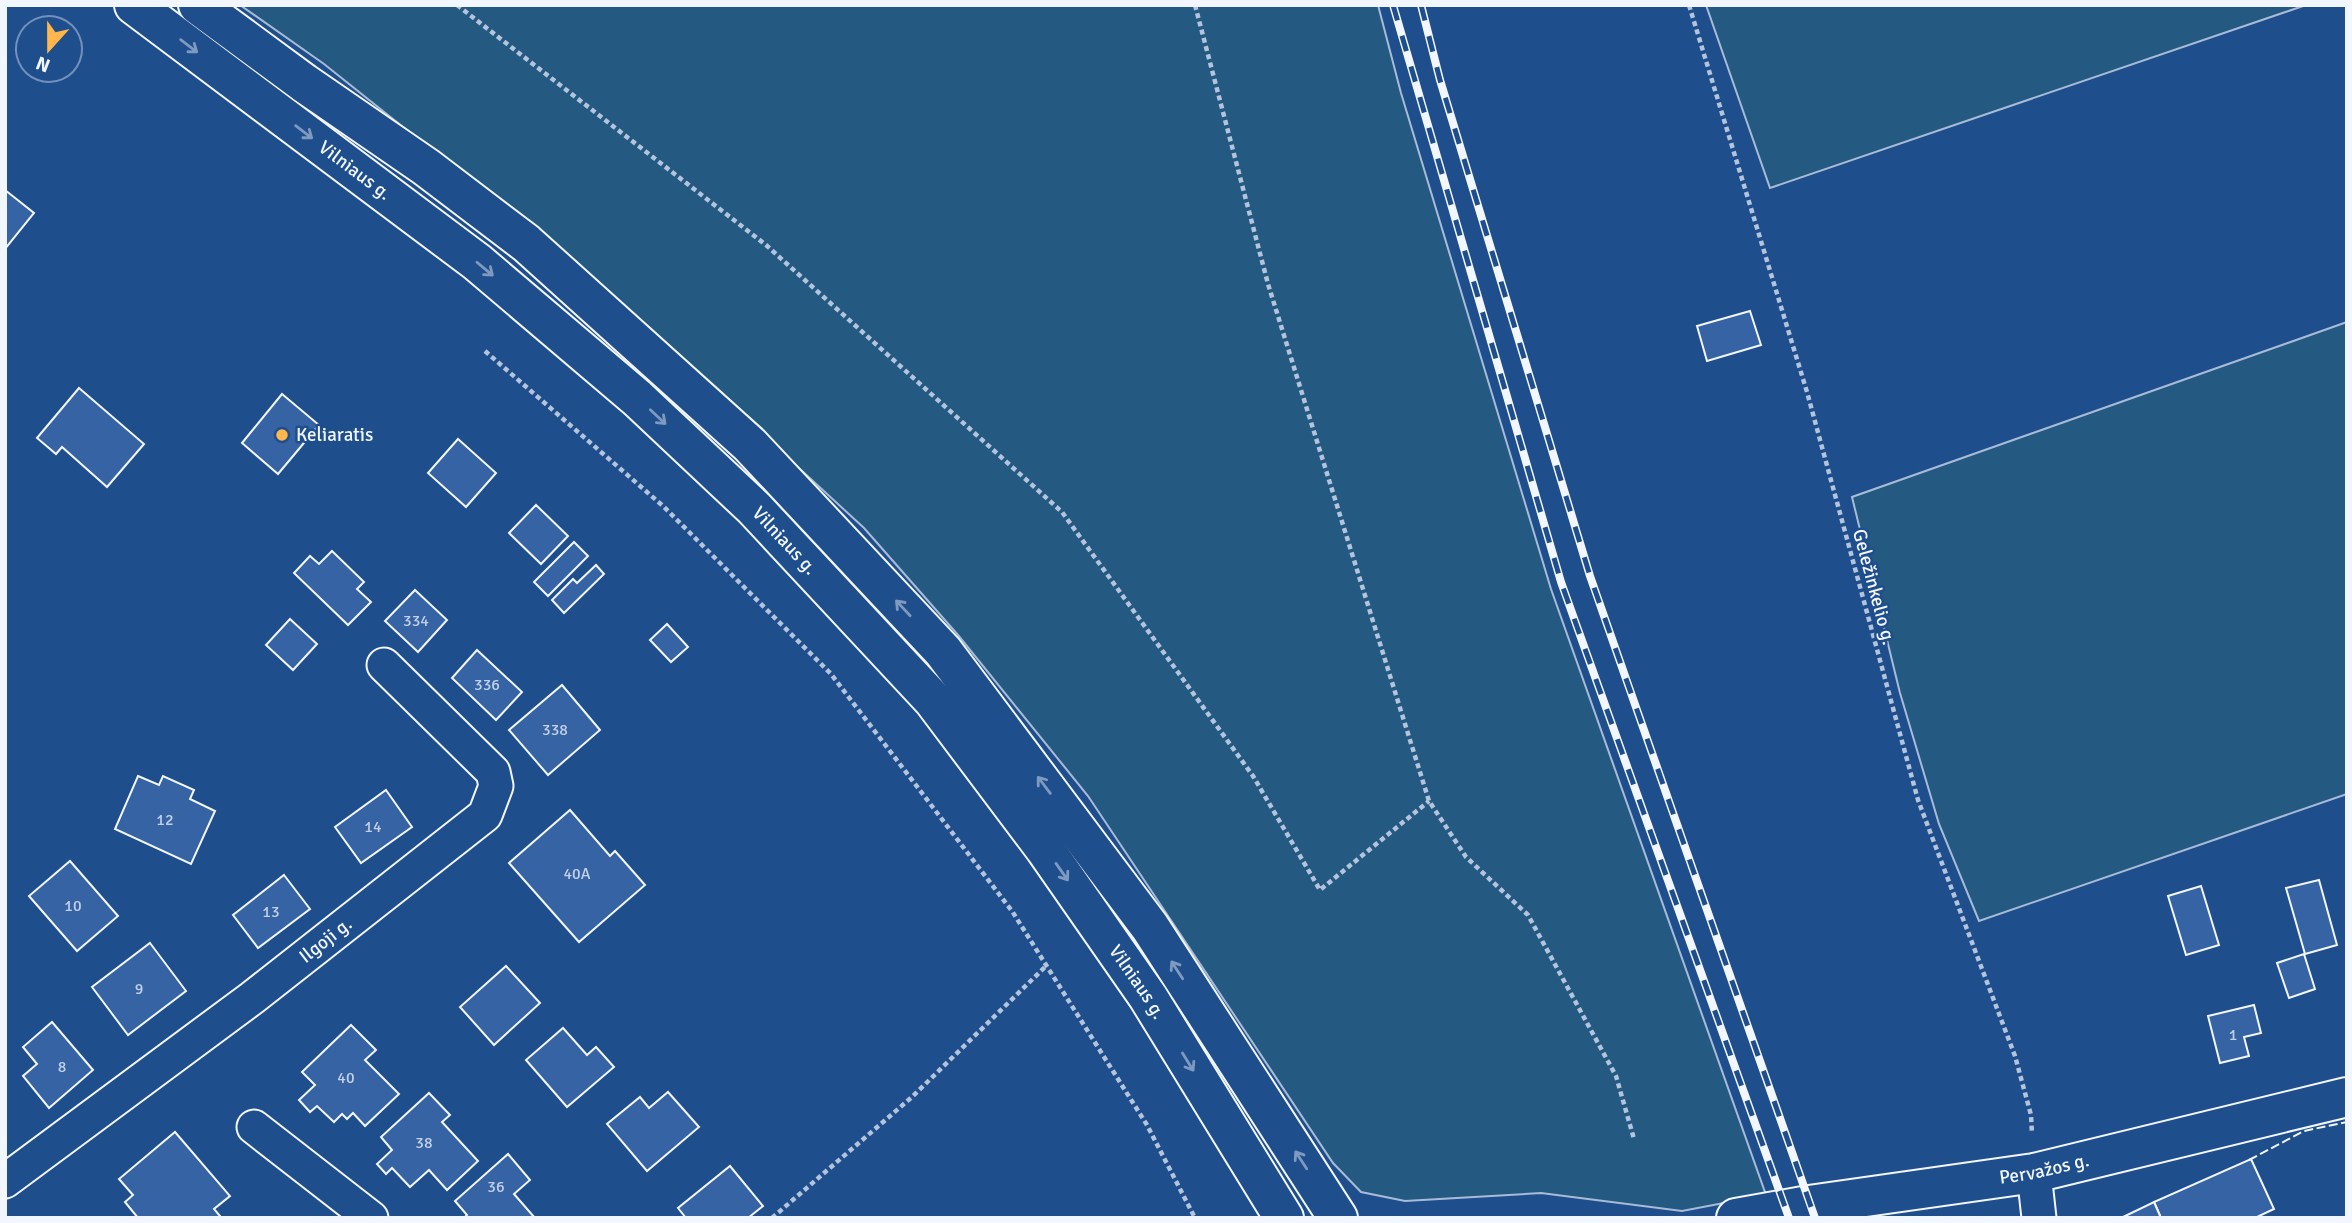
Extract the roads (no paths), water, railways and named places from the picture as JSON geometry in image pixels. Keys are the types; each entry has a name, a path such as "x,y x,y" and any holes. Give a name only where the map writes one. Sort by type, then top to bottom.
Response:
{"main road":[{"name":"Vilniaus g.","path":"134,5 477,262 637,398 754,508 933,700 1045,849 1148,997 1284,1218"},
{"path":"198,5 304,83 426,167 526,243 750,445 943,651 1150,927 1338,1218"},
{"name":"Pervažos g.","path":"1736,1218 2034,1173 2347,1097"}],"street":[{"name":"Ilgoji g.","path":"5,1181 252,998 485,815 496,786 493,772 384,665"},
{"path":"254,1127 371,1218"},
{"path":"2034,1173 2039,1218"}],"railway":[{"path":"1393,5 1561,582 1789,1218"},
{"path":"1421,5 1440,80 1590,576 1815,1218"}],"place":[{"name":"Keliaratis","path":"282,435"}]}
